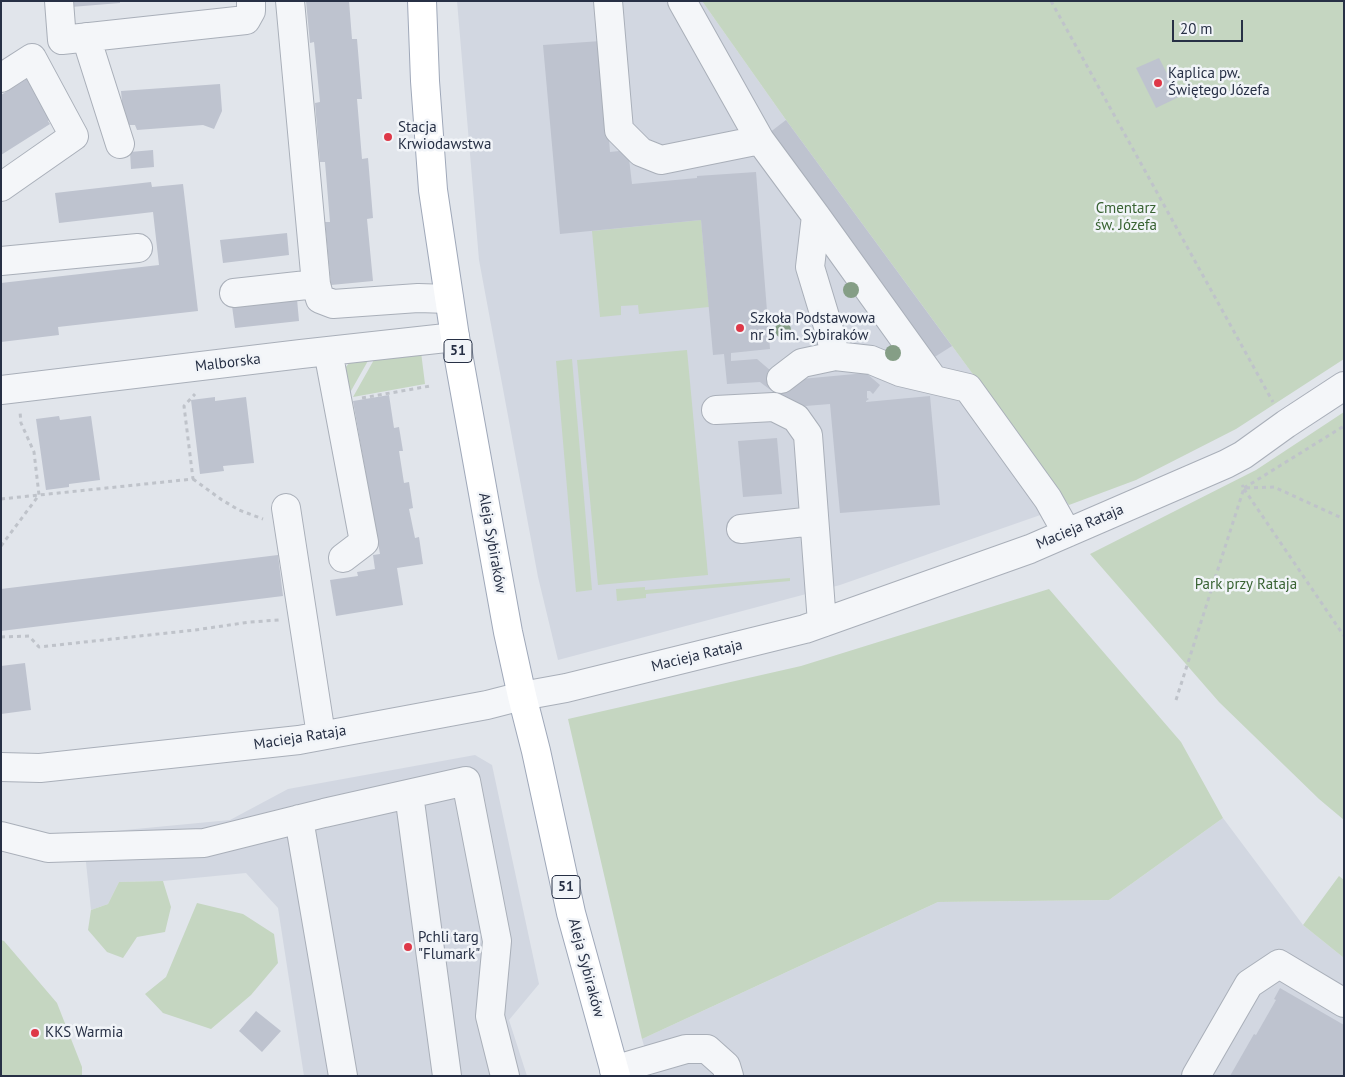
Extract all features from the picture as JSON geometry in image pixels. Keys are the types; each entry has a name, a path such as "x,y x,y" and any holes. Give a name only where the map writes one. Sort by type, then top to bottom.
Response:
{"main road":[{"name":"Aleja Sybiraków","path":"422,1 425,80 433,190 455,337 508,632 571,913 615,1073"}],"street":[{"path":"59,1 62,40 246,20 251,11 251,1"},
{"path":"290,1 316,284 320,299 332,304 418,298 449,299"},
{"path":"608,1 619,130 641,152 661,160 760,140"},
{"path":"682,1 760,140 933,379"},
{"path":"86,38 120,144"},
{"path":"1,78 32,58 74,136 1,187"},
{"path":"816,216 810,267 835,356"},
{"path":"1,261 138,248"},
{"path":"234,294 316,284"},
{"name":"Malborska","path":"9,389 455,337"},
{"path":"328,351 364,542 343,558"},
{"path":"716,410 776,392 802,363 835,356 871,360 900,372 968,388 1048,498 1067,533"},
{"name":"Macieja Rataja","path":"1,767 40,768 321,736 566,688 805,629 1030,549 1226,464 1243,455 1344,386"},
{"path":"776,392 808,435 822,623"},
{"path":"275,513 321,736"},
{"path":"741,529 814,521"},
{"path":"1,836 48,848 204,843 466,781 497,941 490,1016 506,1076"},
{"path":"409,794 447,1076"},
{"path":"299,819 343,1076"},
{"path":"1196,1076 1249,984 1279,964 1344,1003"},
{"path":"615,1073 686,1049 707,1049 726,1066 728,1076"}],"path":[{"path":"1051,1 1286,424"},
{"path":"192,478 184,406 214,372 214,365"},
{"path":"358,399 430,386"},
{"path":"1,546 39,495 34,452 9,389"},
{"path":"1176,700 1244,488 1344,426"},
{"path":"1226,464 1344,636"},
{"path":"1,499 192,478 239,510 275,513"},
{"path":"1244,488 1274,487 1344,519"},
{"path":"1,636 29,636 39,647 287,619"}],"shaded area":[{"path":"457,1 702,1 786,120 1069,505 840,585 558,660 538,577 479,260"},
{"name":"Pchli targ \"Flumark\"","path":"475,755 492,765 539,984 509,1020 527,1076 304,1076 278,908 246,873 163,881 119,882 108,904 91,910 83,834 230,820 288,789"},
{"path":"1223,818 1303,925 1344,958 1344,1076 653,1076 642,1039 938,902 1109,900"}],"green space":[{"name":"Cmentarz św. Józefa","path":"702,1 1344,1 1344,359 1236,429 1136,480 1069,505 786,120"},
{"path":"701,220 709,307 639,314 638,305 621,306 621,315 600,317 592,231"},
{"path":"687,350 708,575 598,585 577,360"},
{"path":"421,352 425,384 353,397 375,358"},
{"path":"369,359 347,398 345,368 351,361"},
{"path":"572,359 592,590 576,592 556,361"},
{"name":"Park przy Rataja","path":"1344,412 1344,820 1319,799 1219,702 1090,554 1256,470"},
{"path":"790,578 790,581 646,594 646,598 617,601 616,589 645,587 645,590"},
{"path":"1049,589 1181,742 1223,818 1109,900 938,902 642,1039 568,719 801,666"},
{"path":"1339,876 1344,880 1344,958 1303,925"},
{"path":"163,881 171,907 165,932 137,937 123,958 107,952 88,930 91,910 108,904 119,882"},
{"path":"197,903 243,914 274,934 278,963 251,995 211,1029 163,1013 145,994 166,977"},
{"name":"KKS Warmia","path":"1,940 4,941 57,1003 82,1067 82,1076 1,1076"}],"building":[{"path":"70,1 120,1 120,3 71,7"},
{"path":"306,1 349,1 352,39 357,39 362,99 357,99 362,159 368,158 373,218 367,219 373,281 331,285 325,222 330,222 325,162 320,162 315,103 320,102 314,42 310,43"},
{"name":"Szkoła Podstawowa nr 5 im. Sybiraków","path":"601,41 610,152 628,150 632,184 697,178 697,176 756,172 770,349 731,353 731,361 757,359 792,389 801,379 866,373 880,385 873,394 867,391 867,398 869,399 866,402 930,396 940,505 840,513 830,404 793,407 760,382 727,384 724,354 713,355 701,220 560,234 543,45"},
{"name":"Kaplica pw. Świętego Józefa","path":"1159,58 1179,97 1156,108 1136,68"},
{"path":"33,75 53,117 48,121 50,124 1,155 1,95"},
{"path":"220,84 222,111 214,129 203,125 137,130 135,125 124,125 121,91"},
{"path":"786,120 952,346 933,358 769,133"},
{"path":"153,150 154,167 131,169 130,152"},
{"path":"151,182 152,187 183,184 198,311 58,327 59,335 1,342 1,283 159,265 153,212 59,223 55,193"},
{"path":"287,233 289,255 223,263 220,240"},
{"path":"297,299 299,321 235,328 232,306"},
{"path":"389,395 394,428 399,427 403,451 399,451 404,483 409,482 413,508 409,509 415,538 419,537 423,564 397,568 403,605 336,616 330,580 358,576 357,572 375,569 373,555 380,554 353,401"},
{"path":"215,397 215,401 246,397 254,463 223,466 224,471 200,474 191,400"},
{"path":"59,416 60,420 91,416 100,480 69,484 69,487 46,490 36,419"},
{"path":"777,438 782,494 743,497 738,441"},
{"path":"278,555 283,596 1,631 1,589"},
{"path":"25,663 31,710 1,714 1,666"},
{"path":"1280,988 1344,1025 1344,1076 1230,1076 1276,1000 1274,999"},
{"path":"256,1011 281,1031 262,1052 239,1031"}],"place":[{"name":"Kaplica pw. Świętego Józefa","path":"1158,83"},
{"name":"Stacja Krwiodawstwa","path":"388,137"},
{"name":"Szkoła Podstawowa nr 5 im. Sybiraków","path":"740,328"},
{"name":"Pchli targ \"Flumark\"","path":"408,947"},
{"name":"KKS Warmia","path":"35,1033"}]}
